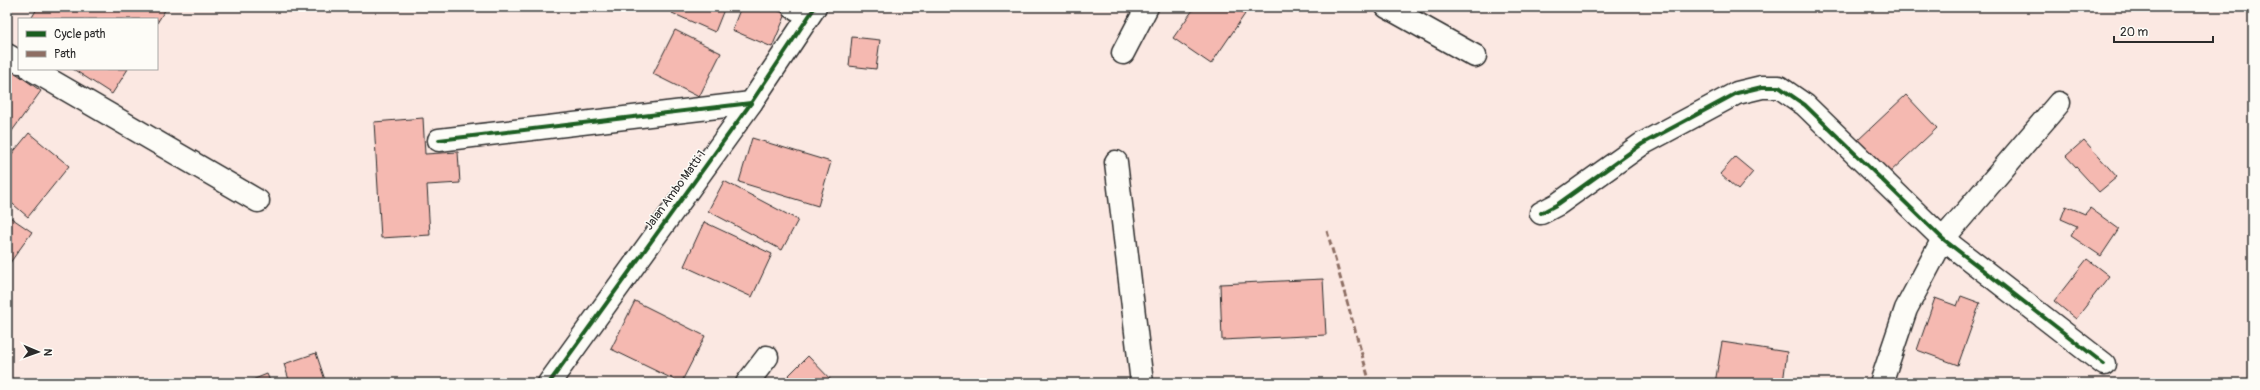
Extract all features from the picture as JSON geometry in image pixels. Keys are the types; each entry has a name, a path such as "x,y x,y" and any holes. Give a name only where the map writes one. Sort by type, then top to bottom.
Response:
{"street":[{"path":"1123,53 1147,7"},
{"path":"1387,7 1475,56"},
{"name":"Jalan Ambo Matti 1","path":"548,383 751,103 806,10"},
{"path":"7,55 18,61"},
{"path":"33,70 258,201"},
{"path":"1541,213 1558,204 1642,144 1737,93 1762,87 1779,88 1805,105 1943,239 2104,364"},
{"path":"439,140 751,103"},
{"path":"1881,383 1906,309 1943,239 2059,103"},
{"path":"1116,162 1142,383"},
{"path":"747,383 767,357"}],"building":[{"path":"38,7 167,7 158,21 158,18 32,18"},
{"path":"675,7 725,7 715,32 672,13"},
{"path":"741,7 769,7 786,14 772,47 732,30"},
{"path":"1195,7 1235,7 1245,14 1211,64 1173,38"},
{"path":"675,30 721,53 699,97 653,74"},
{"path":"852,37 880,40 876,69 849,66"},
{"path":"7,67 41,91 7,138"},
{"path":"75,70 127,70 112,94"},
{"path":"1906,95 1937,128 1888,174 1857,141"},
{"path":"423,118 425,154 458,152 460,183 427,185 430,235 381,238 374,122"},
{"path":"29,133 69,166 28,217 7,199 7,160"},
{"path":"752,138 831,162 818,206 739,182"},
{"path":"2084,140 2117,177 2099,192 2066,156"},
{"path":"1735,157 1753,172 1738,190 1720,174"},
{"path":"724,181 798,220 782,250 708,211"},
{"path":"2066,206 2085,214 2090,208 2119,229 2101,256 2071,236 2077,226 2061,219"},
{"path":"7,215 32,232 7,267"},
{"path":"704,222 772,254 752,297 684,266"},
{"path":"2087,259 2109,276 2076,319 2054,301"},
{"path":"1323,279 1326,335 1222,340 1220,284"},
{"path":"1961,296 1980,303 1958,365 1917,350 1935,298 1957,306"},
{"path":"635,301 705,336 681,383 611,349"},
{"path":"1722,342 1787,352 1783,383 1715,383"},
{"path":"316,353 326,383 290,383 284,364"},
{"path":"808,356 834,383 784,383 783,381"},
{"path":"267,374 271,383 245,383"}],"marked path":[{"path":"1327,231 1370,383"}],"cycle path":[{"path":"549,383 751,103 815,7"},
{"path":"1541,213 1558,204 1642,144 1737,93 1762,87 1779,87 1805,105 1943,239 2104,364"},
{"path":"439,140 751,103"}]}
